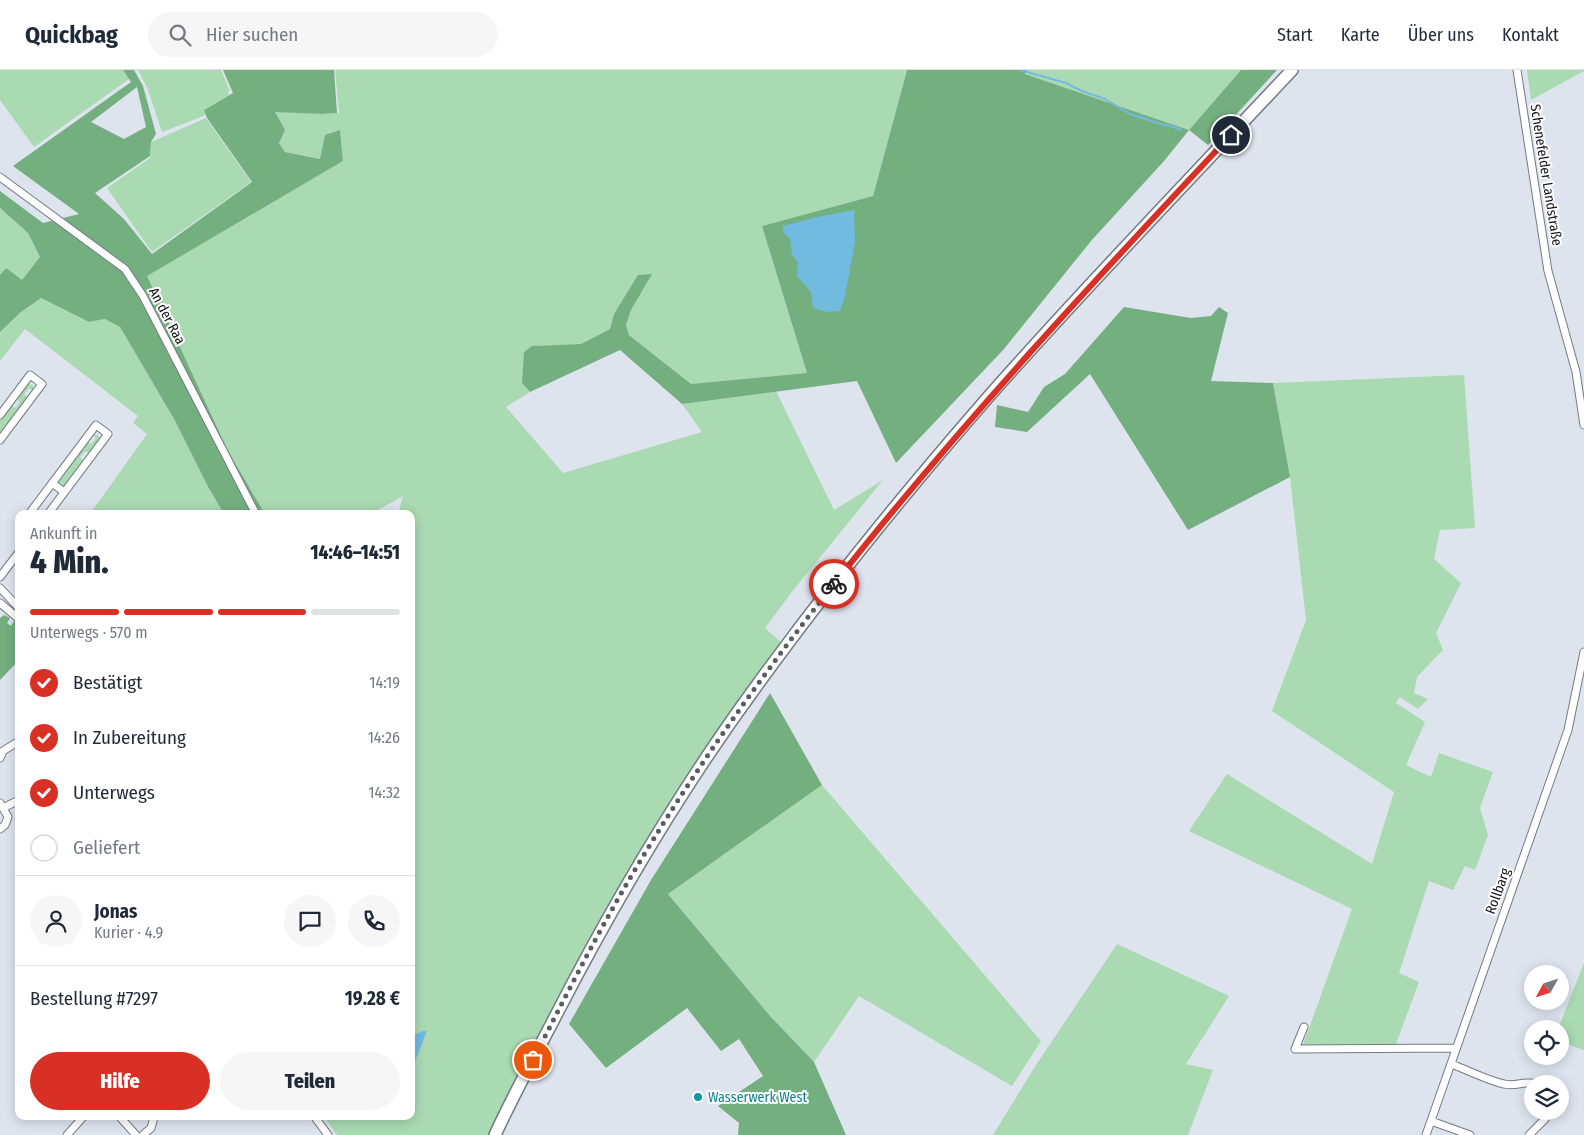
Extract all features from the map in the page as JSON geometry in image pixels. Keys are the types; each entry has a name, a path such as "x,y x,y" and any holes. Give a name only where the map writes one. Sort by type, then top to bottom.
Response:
{"main road":[{"path":"496,1135 572,985 633,874 698,770 810,614 890,514 990,395 1099,275 1292,70"}],"street":[{"name":"Schenefelder Landstraße","path":"1517,70 1551,283 1576,372 1584,425"},
{"name":"An der Raa","path":"0,178 125,270 143,296 254,510"},
{"path":"0,415 30,375 42,384 0,440"},
{"path":"32,510 96,424 108,434 51,510"},
{"path":"52,483 64,492"},
{"path":"0,577 15,557"},
{"path":"0,588 15,604"},
{"path":"0,603 15,616"},
{"name":"Rollbarg","path":"1426,1135 1568,730 1584,652"},
{"path":"0,758 3,751 15,743"},
{"path":"0,828 5,825 8,817 1,806 15,801"},
{"path":"1304,1027 1295,1050 1456,1048"},
{"path":"1451,1064 1505,1084 1524,1084"},
{"path":"67,1135 80,1120"},
{"path":"123,1120 136,1135"},
{"path":"317,1120 328,1135"},
{"path":"1529,1135 1544,1120"},
{"path":"143,1135 151,1128 153,1121"},
{"path":"1431,1121 1470,1135"}],"green space":[{"path":"0,70 123,70 129,79 34,147 0,100"},
{"path":"123,70 134,70 143,86 156,134 151,142 150,156 95,193 124,219 152,254 252,182 207,118 204,110 233,93 223,70 334,70 337,113 275,112 285,130 279,143 285,152 320,159 325,135 340,130 343,161 147,276 228,451 263,510 222,510 174,419 120,327 105,319 89,322 41,298 21,312 0,332 0,275 6,268 22,280 40,257 28,233 0,208 0,191 43,223 79,214 13,166 131,82","holes":["137,87 146,127 124,139 91,122"]},
{"path":"138,70 221,70 230,91 228,92 229,95 204,110 206,115 162,132 147,87"},
{"path":"335,70 907,70 873,196 762,226 807,373 691,384 629,335 626,325 631,310 651,274 614,314 610,329 581,344 532,346 522,383 530,392 506,407 563,473 702,432 682,404 776,391 834,510 883,480 765,628 782,643 723,725 640,853 555,1003 492,1135 337,1135 326,1120 415,1120 415,510 399,510 403,496 378,510 263,510 228,451 146,276 343,161 340,130 320,159 285,152 279,143 275,111 322,114 339,113"},
{"path":"907,70 1027,70 1025,74 1189,130 1164,161 1091,241 1004,349 896,463 857,381 682,404 620,350 530,392 522,383 524,352 532,346 581,344 610,329 614,314 638,275 652,274 631,310 626,325 629,335 691,384 807,373 762,226 873,196"},
{"path":"1027,70 1241,70 1189,130 1025,74"},
{"path":"1241,70 1277,70 1208,145 1189,130"},
{"path":"1527,70 1584,70 1584,71 1531,100"},
{"path":"206,118 251,182 152,252 107,188 150,158 151,142"},
{"path":"0,208 28,233 40,257 22,281 6,269 0,275"},
{"path":"41,298 89,322 105,319 120,327 174,419 222,510 93,510 147,434 133,423 138,416 25,329 0,361 0,332 21,312"},
{"path":"1124,307 1191,318 1211,316 1219,307 1228,313 1211,381 1273,383 1290,477 1188,530 1090,374 1027,432 995,427 997,405 1028,412 1044,387 1065,374"},
{"path":"1464,375 1475,528 1440,530 1434,559 1461,583 1436,633 1443,650 1417,677 1414,693 1428,699 1418,709 1400,697 1396,703 1425,722 1406,765 1431,777 1439,753 1493,772 1480,808 1488,835 1475,870 1465,866 1453,890 1429,881 1399,973 1419,982 1396,1044 1303,1045 1352,909 1189,831 1227,774 1372,864 1394,792 1272,711 1306,620 1290,477 1273,383"},
{"path":"27,383 33,385 33,391 29,388 24,394 29,398 0,436 0,419 11,405 15,408 20,402 15,398"},
{"path":"94,434 99,436 100,441 90,454 85,451 80,457 84,461 65,486 61,486 57,482 87,441 91,444 96,438"},
{"path":"4,615 10,618 7,623 11,626 15,622 15,664 0,680 0,618"},
{"path":"770,693 822,785 668,894 770,1016 814,1062 846,1135 738,1135 739,1123 718,1106 763,1076 739,1039 721,1051 687,1008 606,1068 569,1024 651,880"},
{"path":"822,785 1041,1041 1012,1086 859,996 814,1062 770,1016 668,894"},
{"path":"1117,944 1229,996 1186,1064 1213,1070 1188,1135 993,1135 1036,1065"},
{"path":"1584,963 1584,1050 1569,1045 1569,1020 1562,1020 1565,1010 1569,1010 1569,1001"}],"water":[{"path":"854,210 855,242 845,296 840,311 828,312 813,308 811,292 797,276 798,262 792,255 790,238 783,233 783,226"},
{"path":"427,1031 415,1061 415,1034"}],"waterway":[{"path":"1020,70 1066,83 1105,99 1130,114 1181,130"}],"way so far":[{"path":"533,1060 624,890 665,821 753,690 834,584"}],"place":[{"name":"Wasserwerk West","path":"698,1097"}],"route":[{"path":"834,584 990,395 1099,275 1231,135"}]}
